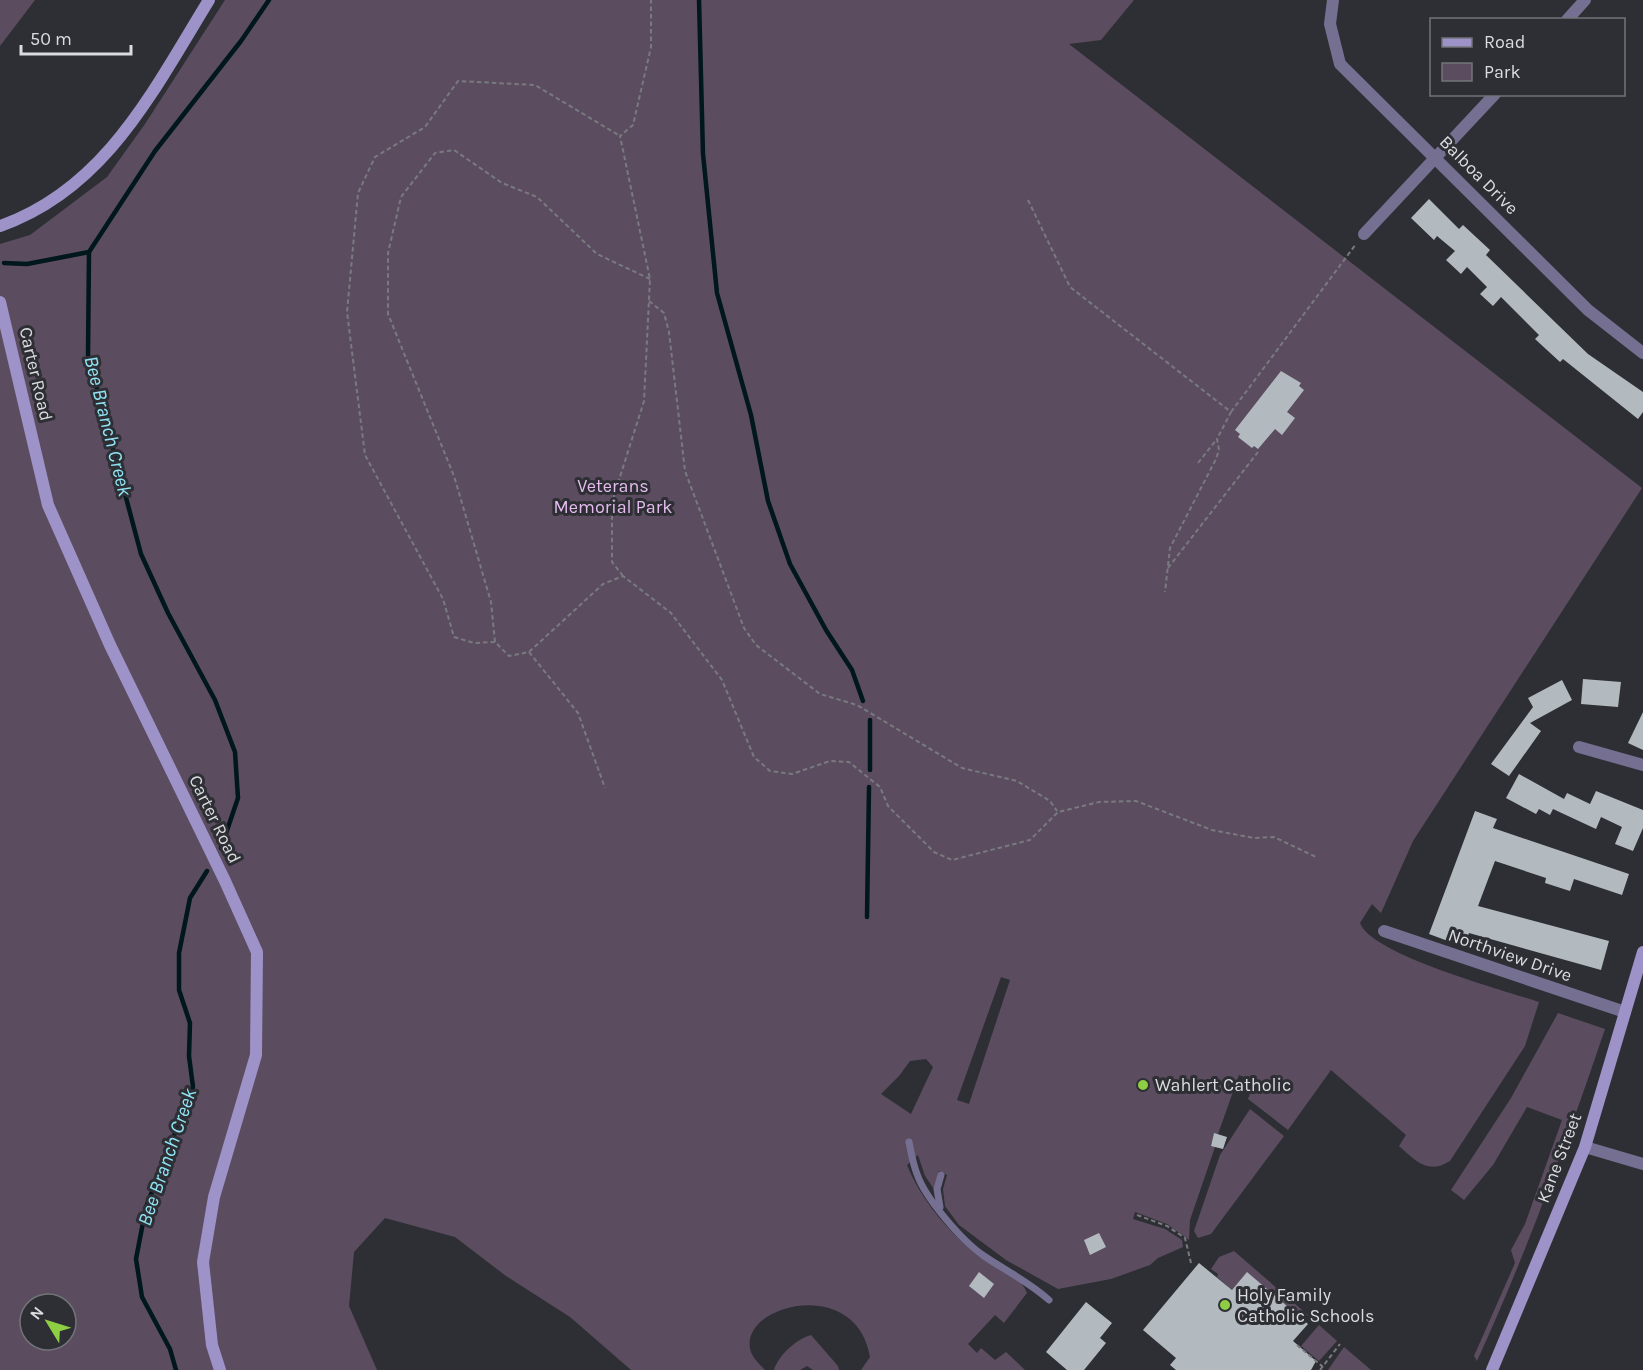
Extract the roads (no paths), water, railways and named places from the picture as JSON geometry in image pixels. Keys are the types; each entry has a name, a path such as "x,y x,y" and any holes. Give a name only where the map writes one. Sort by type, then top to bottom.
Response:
{"street":[{"path":"0,226 17,220 67,192 106,155 127,130 209,0"},
{"name":"Balboa Drive","path":"1333,0 1330,24 1340,64 1588,310 1643,353"},
{"path":"1569,18 1586,0"},
{"path":"1364,234 1492,96"},
{"name":"Carter Road","path":"0,302 48,505 110,645 225,881 257,952 256,1056 214,1197 203,1262 212,1345 220,1370"},
{"path":"1579,747 1643,765"},
{"name":"Northview Drive","path":"1384,931 1625,1012"},
{"name":"Kane Street","path":"1492,1370 1585,1147 1643,952"},
{"path":"1585,1147 1643,1164"}],"lane":[{"path":"909,1142 917,1174 926,1193 957,1233 983,1255 1027,1280 1049,1300"},
{"path":"941,1175 937,1189 941,1210"}],"waterway":[{"name":"Bee Branch Creek","path":"221,848 238,798 235,752 215,700 168,613 141,554 88,355 89,252 155,151 241,41 269,0"},
{"path":"699,0 703,154 717,293 751,415 768,501 790,564 826,630 852,670 863,701"},
{"path":"4,263 27,264 89,252"},
{"path":"870,720 870,770"},
{"path":"867,917 869,787"},
{"name":"Bee Branch Creek","path":"176,1370 170,1349 142,1297 136,1259 146,1207 193,1087 189,1056 190,1023 179,990 179,953 190,898 207,871"}],"place":[{"name":"Wahlert Catholic","path":"1143,1085"},
{"name":"Holy Family Catholic Schools","path":"1225,1305"}],"park label":[{"name":"Veterans Memorial Park","path":"613,496"}]}
